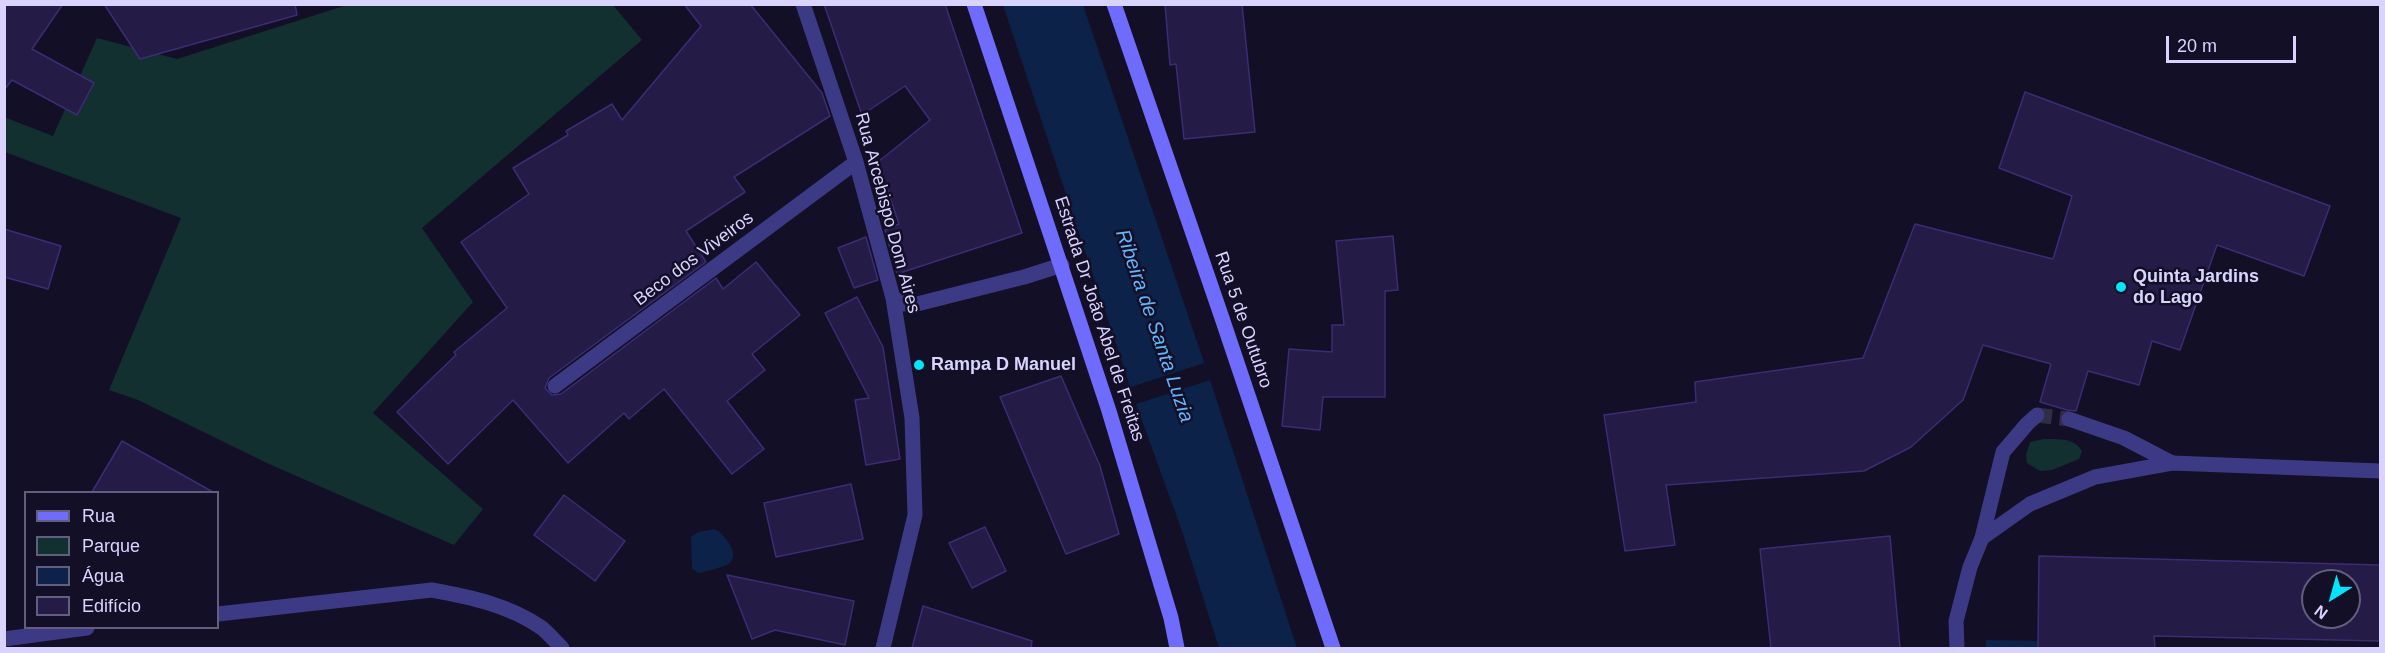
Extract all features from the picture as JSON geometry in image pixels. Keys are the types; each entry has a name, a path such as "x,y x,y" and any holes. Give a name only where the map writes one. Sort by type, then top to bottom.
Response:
{"main road":[{"name":"Estrada Dr João Abel de Freitas","path":"974,4 1109,411 1178,648"},
{"name":"Rua 5 de Outubro","path":"1114,4 1333,648"}],"street":[{"name":"Rua Arcebispo Dom Aires","path":"802,4 856,162 893,298 912,418 915,515 882,648"},
{"name":"Beco dos Viveiros","path":"555,386 856,162"},
{"path":"893,298 905,304 917,304 1062,265"},
{"path":"1957,648 1956,621 1970,567 1982,538 2003,452 2026,424 2037,415"},
{"path":"2069,419 2124,438 2172,463"},
{"path":"1982,538 2030,504 2095,477 2172,463 2380,471"},
{"path":"219,614 432,590 467,596 498,605 543,629 562,648"},
{"path":"4,639 73,629"}],"green space":[{"path":"347,5 613,5 642,40 422,228 473,302 373,413 483,509 454,545 269,464 138,400 109,390 181,218 5,152 4,117 53,136 97,38 177,59"},
{"path":"2044,439 2071,441 2082,451 2079,459 2052,470 2040,471 2027,463 2026,455 2030,442"}],"water":[{"name":"Ribeira de Santa Luzia","path":"1003,5 1083,5 1210,380 1297,648 1219,648 1182,531 1136,404"},
{"path":"715,529 723,535 733,551 733,556 725,566 699,573 692,569 691,537 698,532"},
{"path":"1986,640 2049,641 2049,648 1986,648"}],"pier":[{"path":"1204,363 1210,380 1136,404 1131,387"}],"building":[{"path":"4,4 63,4 32,49 94,83 77,115 12,80 4,90"},
{"path":"104,4 295,4 297,15 140,59"},
{"path":"684,4 750,4 822,93 830,116 734,177 745,192 686,231 706,262 549,378 545,388 552,395 561,394 716,278 723,289 756,262 800,315 752,354 765,370 727,401 764,449 732,474 664,389 629,419 624,413 568,463 513,400 448,464 397,412 456,355 454,352 507,308 461,242 529,194 513,168 568,135 566,131 612,104 622,120 701,26"},
{"path":"824,4 945,4 1022,233 897,274 885,230 899,224 878,162 930,120 905,86 862,115"},
{"path":"1165,4 1242,4 1255,132 1184,139 1176,64 1170,65"},
{"name":"Quinta Jardins do Lago","path":"2025,92 2330,206 2304,276 2217,245 2180,350 2152,341 2139,385 2088,371 2076,411 2067,410 2040,402 2051,364 1983,345 1963,400 1911,447 1864,471 1666,485 1675,545 1625,551 1604,415 1696,402 1695,382 1863,358 1915,224 2053,259 2072,196 1999,168"},
{"path":"4,229 61,246 48,289 4,277"},
{"path":"1393,236 1398,290 1385,291 1385,397 1323,397 1320,430 1282,426 1289,349 1332,352 1332,325 1344,325 1336,241"},
{"path":"866,237 878,280 854,288 838,248"},
{"path":"857,297 883,347 900,459 866,465 855,400 869,398 825,313"},
{"path":"1061,376 1100,466 1119,534 1066,554 1000,397"},
{"path":"122,441 211,491 93,491"},
{"path":"851,484 863,539 776,557 764,503"},
{"path":"564,495 625,541 595,581 534,535"},
{"path":"985,527 1006,571 972,588 949,543"},
{"path":"1890,536 1900,648 1771,648 1760,549"},
{"path":"2039,556 2380,565 2380,641 2154,636 2155,648 2038,648"},
{"path":"727,575 854,601 845,645 775,630 752,639"},
{"path":"923,606 1032,641 1031,648 912,648"}],"tunnel":[{"path":"2037,415 2069,419"}],"place":[{"name":"Quinta Jardins do Lago","path":"2121,287"},
{"name":"Rampa D Manuel","path":"919,365"}]}
